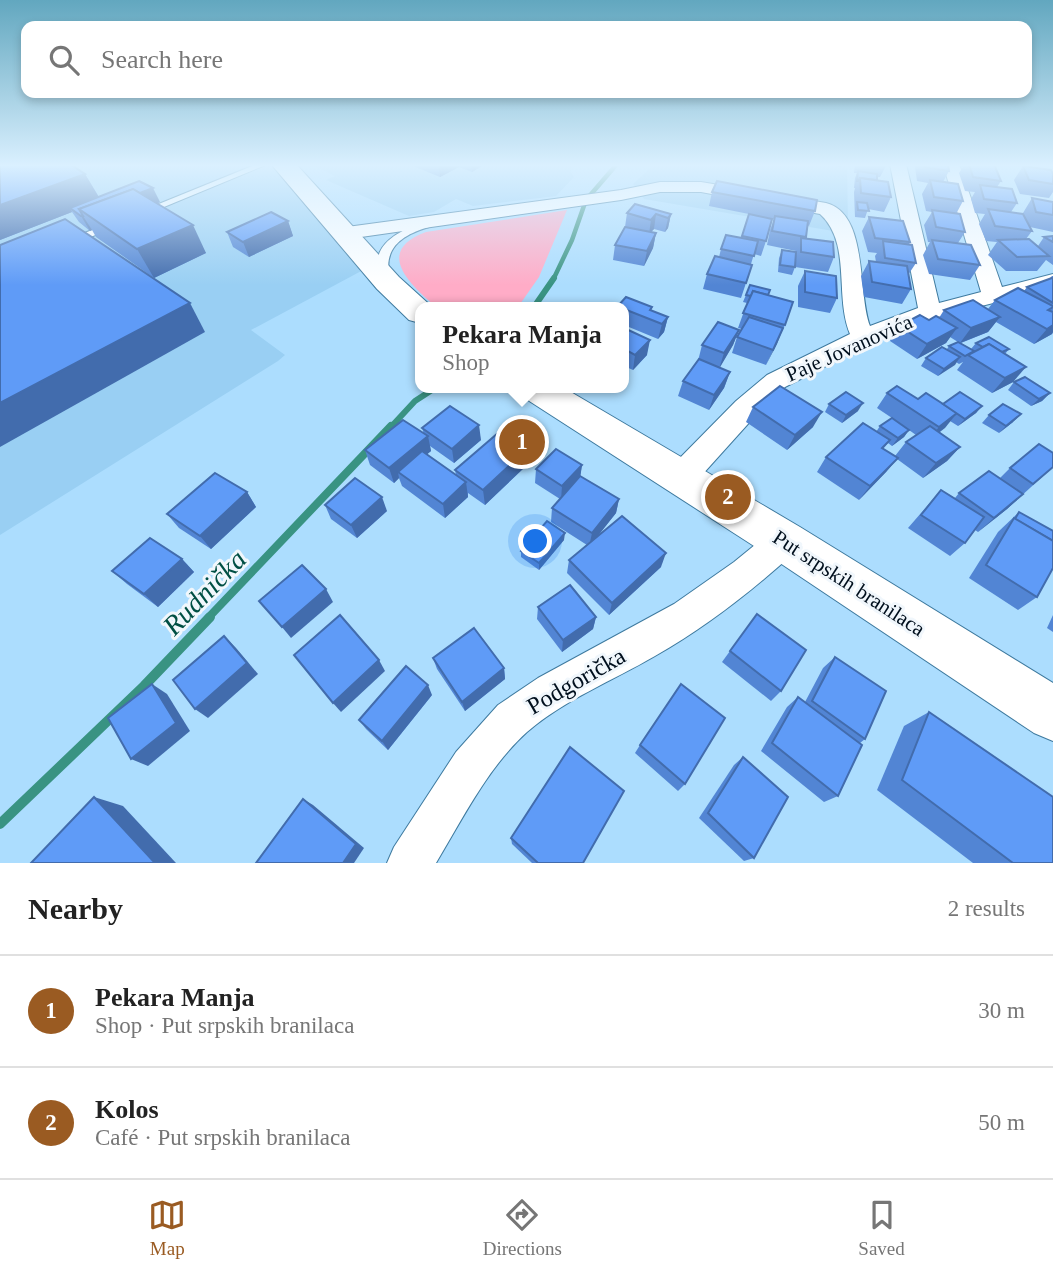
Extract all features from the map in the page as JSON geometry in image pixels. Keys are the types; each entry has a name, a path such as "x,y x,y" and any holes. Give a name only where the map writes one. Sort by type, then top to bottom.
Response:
{"main road":[{"path":"320,204 388,284 415,308"},
{"name":"Put srpskih branilaca","path":"544,393 784,541 1053,714"}],"street":[{"path":"347,233 560,204"},
{"path":"800,204 827,209 834,213 847,240 853,314 863,337"},
{"path":"907,204 930,312"},
{"path":"964,204 993,294"},
{"name":"Paje Jovanovića","path":"681,477 746,408 776,381 863,337 930,312 1053,281"},
{"name":"Podgorička","path":"410,863 482,752 509,721 544,694 624,653 719,597 784,541"}],"lane":[{"path":"0,271 165,204"},
{"path":"388,284 381,266 382,256 388,245 415,228 444,220"}],"shaded area":[{"path":"0,204 307,204 365,269 251,330 285,355 278,361 0,535"},
{"path":"382,204 447,204 434,212 409,216"},
{"path":"675,204 848,204 851,234"},
{"path":"567,210 539,277 522,302 431,302 407,278 399,258 402,248 410,240 426,232"}],"building":[{"path":"92,204 79,209 83,216 70,208"},
{"path":"92,204 158,204 193,225 137,249 79,209"},
{"path":"636,204 671,214 668,218 656,214 651,220 627,213"},
{"path":"779,204 816,204 815,211"},
{"path":"857,204 867,204 869,211 858,210"},
{"path":"1034,204 1053,204 1053,215 1036,212"},
{"path":"988,209 1023,214 1032,231 995,226"},
{"path":"932,210 960,214 965,232 936,227"},
{"path":"271,212 288,221 243,242 227,232"},
{"path":"749,214 772,219 766,241 742,236"},
{"path":"775,216 808,221 806,237 772,231"},
{"path":"869,217 903,221 910,242 875,238"},
{"path":"65,219 190,303 0,403 0,245"},
{"path":"625,227 656,233 647,251 615,245"},
{"path":"726,235 758,241 754,256 721,249"},
{"path":"801,238 833,242 834,257 801,252"},
{"path":"1029,239 1049,256 1017,257 998,240"},
{"path":"932,240 971,245 980,265 938,259"},
{"path":"883,241 912,245 916,263 885,258"},
{"path":"782,250 796,252 795,267 780,265"},
{"path":"715,256 752,265 746,283 707,274"},
{"path":"869,261 907,266 911,289 872,282"},
{"path":"805,271 836,276 837,298 805,292"},
{"path":"1052,278 1053,303 1027,287"},
{"path":"750,285 770,290 768,295 753,291 751,296 746,295"},
{"path":"1018,288 1053,306 1048,310 1053,312 1053,325 1047,329 995,300"},
{"path":"753,291 793,302 785,325 743,313"},
{"path":"626,297 652,307 650,310 668,317 662,324 629,311 629,302 622,302"},
{"path":"973,300 1000,317 971,328 944,310"},
{"path":"920,315 929,320 936,316 957,328 927,344 899,326"},
{"path":"749,317 783,328 773,350 737,337"},
{"path":"718,322 739,330 724,353 702,345"},
{"path":"629,330 650,340 635,355 629,352"},
{"path":"989,337 1009,349 1002,352 989,344 983,347 976,343"},
{"path":"958,342 974,351 965,356 949,346"},
{"path":"989,344 1026,367 1005,378 968,355"},
{"path":"942,347 960,357 944,369 926,358"},
{"path":"699,359 730,372 714,395 683,381"},
{"path":"1025,377 1050,393 1039,399 1014,382"},
{"path":"780,386 822,412 795,435 753,407"},
{"path":"897,386 918,399 926,393 957,413 939,427 887,393"},
{"path":"846,392 863,403 846,415 829,404"},
{"path":"960,392 982,406 965,419 943,404"},
{"path":"1003,404 1021,414 1006,426 989,415"},
{"path":"450,406 479,425 452,449 422,428"},
{"path":"892,418 909,430 898,438 880,426"},
{"path":"403,420 428,436 389,468 365,450"},
{"path":"863,423 890,440 882,448 898,458 870,486 826,457"},
{"path":"930,426 960,447 936,463 906,442"},
{"path":"498,433 525,451 483,490 455,470"},
{"path":"1039,444 1053,453 1053,467 1033,484 1010,468"},
{"path":"556,449 582,465 562,486 536,469"},
{"path":"422,451 466,482 443,504 398,472"},
{"path":"989,471 1023,494 994,518 959,493"},
{"path":"215,473 247,492 200,536 167,514"},
{"path":"580,476 619,499 592,533 552,508"},
{"path":"355,478 382,497 351,525 325,505"},
{"path":"941,490 984,517 965,543 921,515"},
{"path":"1019,512 1053,531 1053,541 1015,519"},
{"path":"622,516 666,553 612,603 569,560"},
{"path":"1014,518 1053,541 1053,568 1037,597 986,565"},
{"path":"547,521 565,533 539,563 521,551"},
{"path":"150,538 182,559 144,594 112,571"},
{"path":"302,565 326,589 282,627 259,601"},
{"path":"570,585 596,617 563,640 538,607"},
{"path":"757,614 806,650 781,691 730,651"},
{"path":"340,615 379,660 333,703 294,655"},
{"path":"474,628 504,668 462,702 433,658"},
{"path":"224,636 247,663 195,709 173,680"},
{"path":"835,657 886,691 865,739 812,701"},
{"path":"406,666 428,685 382,741 359,720"},
{"path":"152,684 176,723 131,759 108,718"},
{"path":"681,684 725,718 685,784 640,745"},
{"path":"798,697 862,745 838,796 772,743"},
{"path":"929,712 1053,797 1053,863 1013,863 902,780"},
{"path":"570,747 624,791 583,863 538,863 511,838"},
{"path":"743,757 788,797 754,858 708,813"},
{"path":"94,797 155,863 31,863"},
{"path":"303,799 356,844 343,863 256,863"}],"waterway":[{"name":"Rudnička","path":"554,278 572,240 585,204"},
{"name":"Rudnička","path":"537,302 554,278"},
{"name":"Rudnička","path":"390,428 415,401 427,393"},
{"name":"Rudnička","path":"208,618 391,426"},
{"name":"Rudnička","path":"0,824 144,686 210,617"}],"place":[{"name":"Pekara Manja","path":"522,442"},
{"name":"Kolos","path":"728,497"}]}
